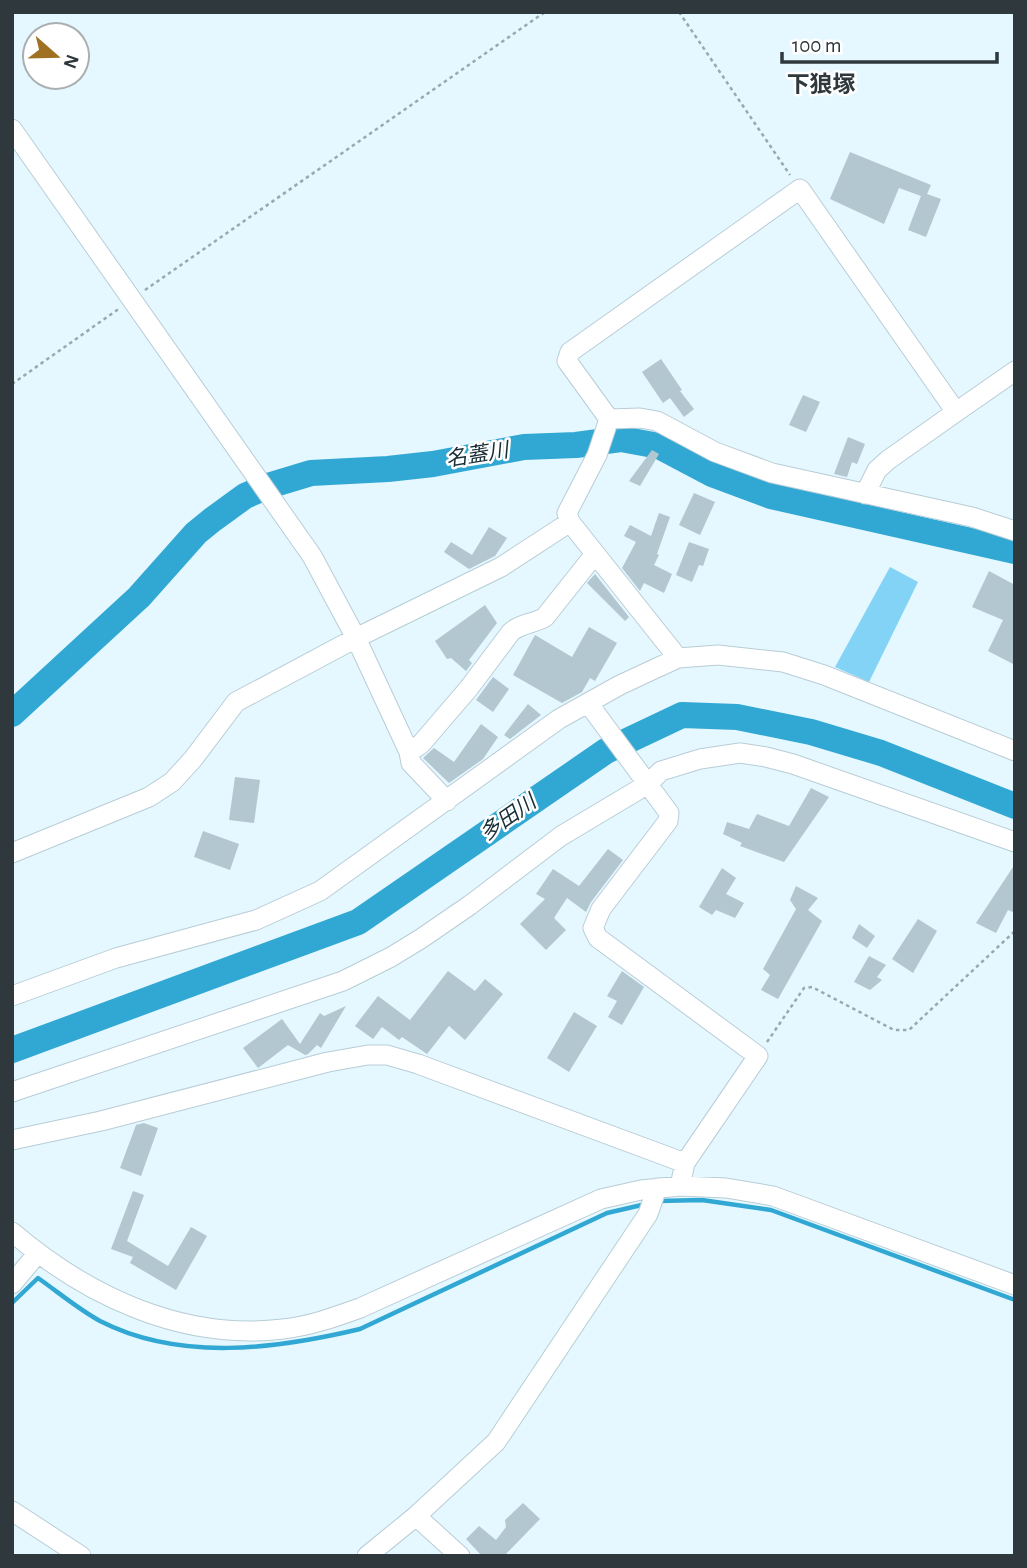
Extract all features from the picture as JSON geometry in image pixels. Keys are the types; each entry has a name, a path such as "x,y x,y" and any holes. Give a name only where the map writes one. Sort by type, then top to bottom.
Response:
{"street":[{"path":"12,129 312,556 356,638 411,763 447,800"},
{"path":"608,423 567,361 569,352 800,189 956,412"},
{"path":"865,494 877,470 887,460 1015,371"},
{"path":"608,423 640,418 657,421 739,463 772,473 972,517 1015,531"},
{"path":"608,423 597,455 567,513 570,522 678,658"},
{"path":"12,853 149,797 172,782 236,702 356,638 501,567 570,522"},
{"path":"408,751 421,744 429,735 511,632 517,627 538,622 545,617 595,554"},
{"path":"12,996 116,958 256,920 320,891 559,719 591,707 620,685 678,658 718,655 783,662 824,675 1015,751"},
{"path":"591,707 669,813 668,821 601,909 593,928 598,938 758,1056 685,1163 680,1186"},
{"path":"12,1092 343,981 422,938 561,836 661,771 700,759 740,753 793,764 1015,842"},
{"path":"12,1140 101,1121 328,1062 368,1055 387,1055 418,1064 685,1163"},
{"path":"12,1232 37,1254 102,1295 152,1315 215,1329 281,1330 319,1322 360,1308 601,1199 654,1197 680,1186 726,1188 773,1196 1015,1285"},
{"path":"366,1556 416,1516 496,1442 648,1214 654,1197"},
{"path":"12,1284 37,1254"},
{"path":"12,1511 81,1556"},
{"path":"416,1516 460,1556"}],"path":[{"path":"12,383 545,12"},
{"path":"679,12 800,189"},
{"path":"758,1056 804,988 812,987 894,1030 909,1030 1015,931"}],"shaded area":[{"path":"890,567 918,582 869,682 835,667"}],"building":[{"path":"850,152 931,185 927,194 941,199 926,237 908,230 921,196 899,188 884,224 830,199"},
{"path":"661,359 694,409 684,417 670,398 663,403 642,372"},
{"path":"803,395 820,402 806,432 789,425"},
{"path":"848,437 865,444 857,464 852,462 847,477 834,474"},
{"path":"652,450 659,454 640,486 629,481"},
{"path":"694,493 715,502 700,535 679,525"},
{"path":"659,513 670,517 654,565 672,574 664,593 644,583 640,591 622,568 636,542 624,536 630,525 651,536"},
{"path":"489,527 507,538 495,556 469,569 444,552 451,542 472,555"},
{"path":"689,542 709,549 703,566 699,565 692,582 676,575"},
{"path":"989,571 1015,585 1015,665 988,651 1003,620 972,607"},
{"path":"595,574 629,617 625,621 587,583"},
{"path":"485,605 497,623 469,660 472,663 466,671 451,658 447,659 435,641"},
{"path":"589,627 617,643 595,681 590,678 582,692 562,703 513,675 535,635 572,657"},
{"path":"493,677 509,689 493,712 476,700"},
{"path":"528,704 541,715 510,739 504,735"},
{"path":"481,724 498,737 483,759 449,783 423,758 434,748 454,762"},
{"path":"235,777 260,780 254,823 229,820"},
{"path":"811,788 829,797 784,862 740,846 742,843 723,834 727,822 749,829 757,814 789,826"},
{"path":"203,831 239,844 230,870 194,857"},
{"path":"608,849 623,860 586,912 567,898 554,918 566,930 546,950 520,924 545,899 536,894 553,869 579,886"},
{"path":"1015,864 1015,913 1008,910 996,933 976,923"},
{"path":"722,868 736,878 726,894 744,903 735,918 716,910 712,915 699,907"},
{"path":"796,886 818,898 808,910 822,921 778,999 761,990 770,975 763,969 796,909 790,900"},
{"path":"918,919 937,931 913,973 892,959"},
{"path":"859,924 875,936 867,948 852,938"},
{"path":"869,956 886,965 877,977 882,980 870,990 854,982"},
{"path":"448,971 475,991 485,979 503,994 465,1040 449,1026 427,1054 402,1037 399,1040 382,1027 373,1039 355,1026 378,996 410,1020"},
{"path":"622,971 644,987 622,1025 608,1017 617,1001 607,996"},
{"path":"346,1006 321,1048 317,1045 308,1054 305,1055 288,1045 258,1068 243,1048 282,1019 300,1044 320,1013 324,1016"},
{"path":"574,1012 597,1026 569,1072 547,1058"},
{"path":"144,1123 158,1128 141,1176 120,1168 136,1125"},
{"path":"133,1191 144,1195 127,1241 168,1266 191,1227 207,1236 176,1290 130,1263 133,1257 111,1249"},
{"path":"523,1503 540,1519 504,1556 482,1556 466,1539 479,1526 496,1540 506,1527 505,1520"}],"waterway":[{"name":"名蓋川","path":"12,714 139,597 196,533 212,520 245,496 311,473 388,469 433,464 524,447 576,445 621,439 659,446 712,474 771,496 1015,551"},
{"name":"多田川","path":"12,1050 358,922 606,751 682,715 737,717 811,732 881,753 1015,806"},
{"path":"658,1201 702,1200 771,1210 1015,1300"},
{"path":"12,1303 38,1278 100,1321 131,1334 163,1342 229,1348 295,1342 360,1329 607,1213 646,1204"}],"district":[{"name":"下狼塚","path":"821,85"}]}
